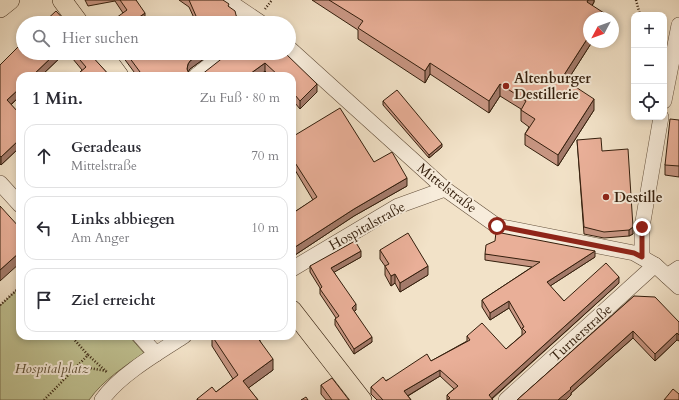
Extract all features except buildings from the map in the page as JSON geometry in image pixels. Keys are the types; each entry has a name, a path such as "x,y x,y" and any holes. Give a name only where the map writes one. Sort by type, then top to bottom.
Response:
{"main road":[{"path":"0,8 10,0"},
{"path":"62,0 74,16"},
{"path":"107,60 116,72"},
{"path":"296,315 362,400"}],"street":[{"path":"227,0 251,16"},
{"path":"667,86 679,25"},
{"name":"Mittelstraße","path":"296,54 445,189 497,226 634,253 655,265 673,272 679,287"},
{"path":"201,72 215,60"},
{"path":"642,257 642,227 660,120"},
{"path":"0,183 16,201"},
{"name":"Hospitalstraße","path":"296,267 398,206 445,189"},
{"name":"Turnerstraße","path":"506,400 655,265"},
{"path":"144,340 156,354"},
{"path":"102,400 108,391 119,381 178,340"}],"path":[{"path":"636,0 639,12"},
{"path":"0,305 16,291"},
{"path":"75,340 88,355 119,381"},
{"path":"44,400 79,366 88,355"},
{"path":"79,366 106,371"}],"green space":[{"name":"Hospitalplatz","path":"16,291 16,340 133,340 144,353 107,380 89,400 0,400 0,306"}],"place":[{"name":"Altenburger Destillerie","path":"506,86"},
{"name":"Destille","path":"606,197"}],"route":[{"path":"497,226 634,253 642,257 642,227"}]}
